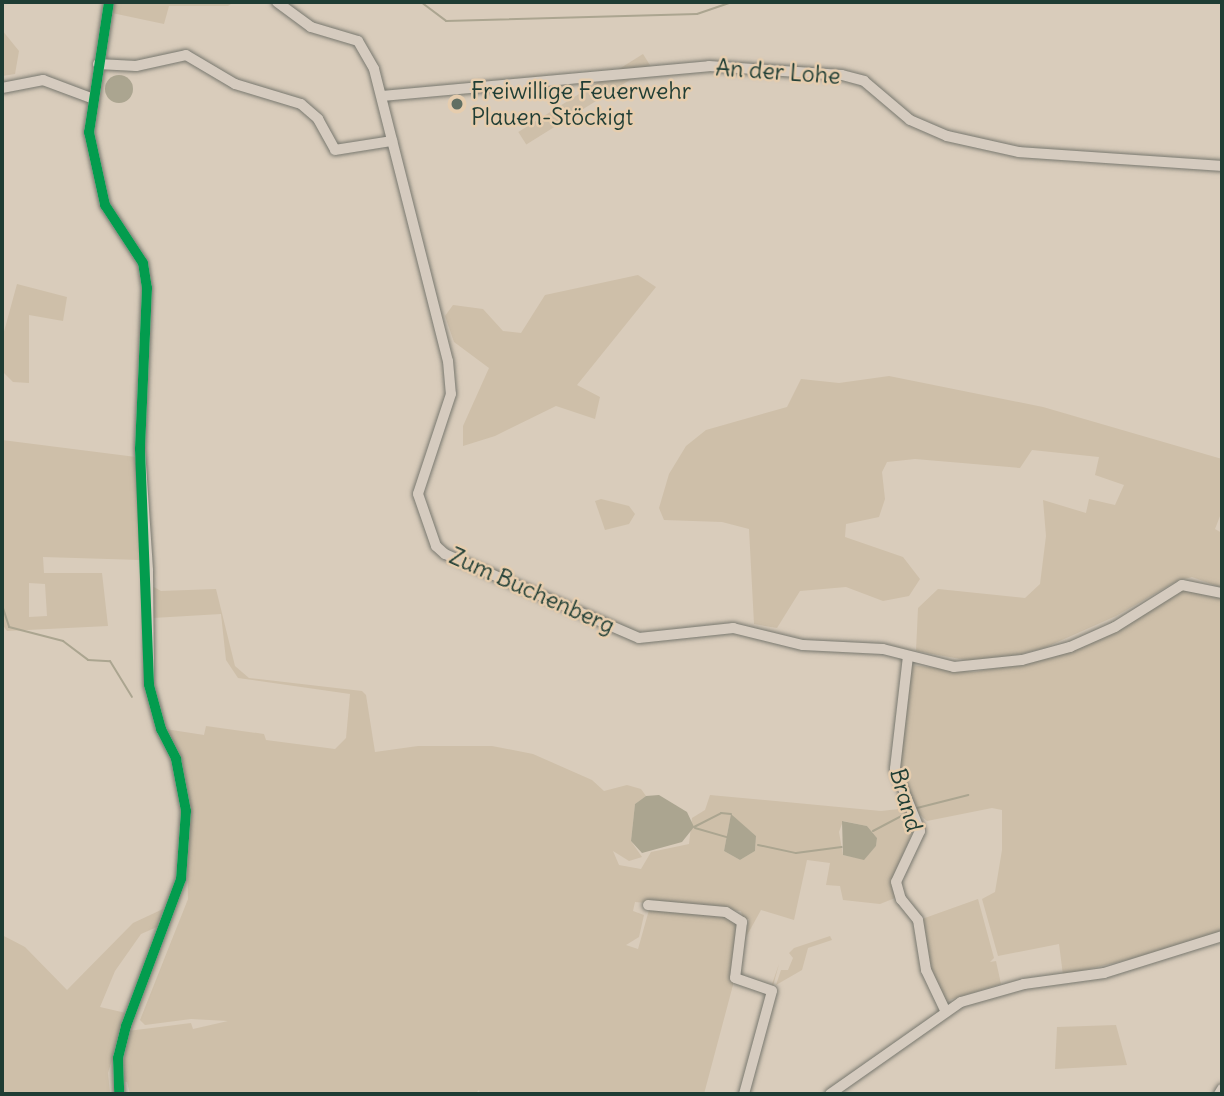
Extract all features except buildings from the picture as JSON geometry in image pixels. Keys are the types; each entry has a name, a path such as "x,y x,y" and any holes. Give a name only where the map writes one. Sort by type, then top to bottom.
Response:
{"street":[{"path":"109,2 91,98 89,132 105,205 143,262 147,288 139,449 149,588 149,685 152,704 176,759 186,811 181,879 126,1026 118,1058 119,1094"},
{"name":"Zum Buchenberg","path":"277,2 311,27 358,41 374,69 448,361 450,394 418,494 436,545 445,554 639,638 733,628 803,645 883,649 974,668 1022,660 1070,647 1115,627 1182,584 1222,593"},
{"path":"98,64 136,66 187,55 235,84 301,104 318,119 335,150 392,141"},
{"name":"An der Lohe","path":"382,96 709,66 842,75 864,81 910,120 947,136 1019,152 1222,166"},
{"path":"2,88 43,80 91,98"},
{"name":"Brand","path":"908,656 895,769 920,831 896,882 901,899 918,920 926,970 945,1010"},
{"path":"648,905 726,912 741,922 735,978 772,991 744,1094"},
{"path":"830,1094 945,1010 1000,989 1104,973 1222,936"},
{"path":"1219,1094 1222,1089"}],"shaded area":[{"path":"113,2 234,2 228,6 169,6 164,24 112,13"},
{"path":"2,30 19,51 15,74 2,76"},
{"path":"643,54 651,67 526,145 518,132"},
{"path":"119,75 129,79 133,89 129,99 119,103 109,99 105,89 109,79"},
{"path":"638,275 656,287 577,385 600,397 595,419 556,406 495,436 463,446 463,426 489,368 454,342 445,316 453,305 483,309 503,331 521,333 545,295"},
{"path":"17,284 67,297 63,321 29,315 29,383 13,382 2,371 2,339"},
{"path":"889,376 1043,407 1222,459 1222,511 1215,529 1222,533 1222,588 1192,577 1177,581 1116,616 1044,648 1007,658 977,662 916,651 918,608 938,589 1025,598 1040,584 1046,536 1043,500 1086,513 1089,499 1115,505 1124,485 1095,475 1099,457 1032,450 1020,468 915,459 887,462 882,472 885,499 879,517 846,524 845,537 903,557 920,579 909,596 883,601 846,587 800,591 777,628 754,624 749,529 722,522 664,520 659,508 669,474 686,446 706,430 787,407 801,379 839,383"},
{"path":"2,440 136,457 141,560 43,557 44,573 102,573 108,626 7,631 2,624","holes":["29,583 45,584 47,616 29,617"]},
{"path":"601,499 629,506 635,514 629,524 605,530 595,501"},
{"path":"152,586 161,591 216,589 235,666 249,678 362,691 366,695 375,752 418,746 492,746 533,754 592,780 604,791 627,785 641,789 646,796 635,804 631,841 642,857 629,861 613,851 619,865 641,869 651,852 689,844 692,818 705,810 710,795 881,811 908,808 917,831 913,832 894,874 895,898 880,904 843,900 840,886 826,885 830,863 807,860 794,920 761,910 746,937 739,978 771,987 779,964 773,986 770,988 741,981 736,977 749,919 743,920 741,911 635,902 633,911 644,915 639,937 626,945 638,949 649,910 735,916 740,922 733,985 704,1094 480,1094 479,1090 475,1094 130,1094 127,1082 121,1081 128,1031 191,1023 193,1029 228,1021 191,1019 145,1025 140,1020 188,899 186,782 165,729 204,735 206,726 264,734 266,740 335,749 346,738 350,694 238,678 226,660 221,614 153,618","holes":["731,815 756,836 755,851 740,860 724,851","843,821 867,826 877,838 876,846 864,859 843,855 839,832"]},
{"path":"1188,586 1222,595 1222,931 1161,952 1063,975 1059,944 998,956 982,899 995,892 1002,850 1002,810 992,808 927,821 912,808 898,768 910,665 974,672 1051,658 1118,630"},
{"path":"659,795 687,812 694,827 682,842 642,853 631,841 635,804 646,796"},
{"path":"731,814 756,836 755,851 740,860 724,851"},
{"path":"842,821 867,826 877,838 876,846 864,860 843,855"},
{"path":"978,899 994,958 990,962 996,961 1001,984 946,1001 927,965 922,919"},
{"path":"163,909 157,927 141,934 115,971 100,1007 126,1013 108,1073 110,1094 2,1094 2,935 25,947 67,990 133,923"},
{"path":"830,936 832,940 808,948 802,970 776,985 781,970 788,970 793,958 789,953 794,948"},
{"path":"1116,1025 1127,1065 1055,1069 1057,1027"}],"waterway":[{"path":"421,2 446,21 697,14 732,2"},
{"path":"2,605 9,627 63,641 88,660 110,661 132,697"},
{"path":"917,808 968,795"},
{"path":"873,831 909,812"},
{"path":"694,827 721,813 731,814"},
{"path":"695,828 727,837"},
{"path":"758,845 796,853 842,847"}],"transit line":[{"path":"109,2 89,132 105,205 143,263 147,288 140,449 149,685 161,729 176,759 186,811 181,879 126,1026 118,1058 119,1094"}],"place":[{"name":"Freiwillige Feuerwehr Plauen-Stöckigt","path":"457,104"}]}
